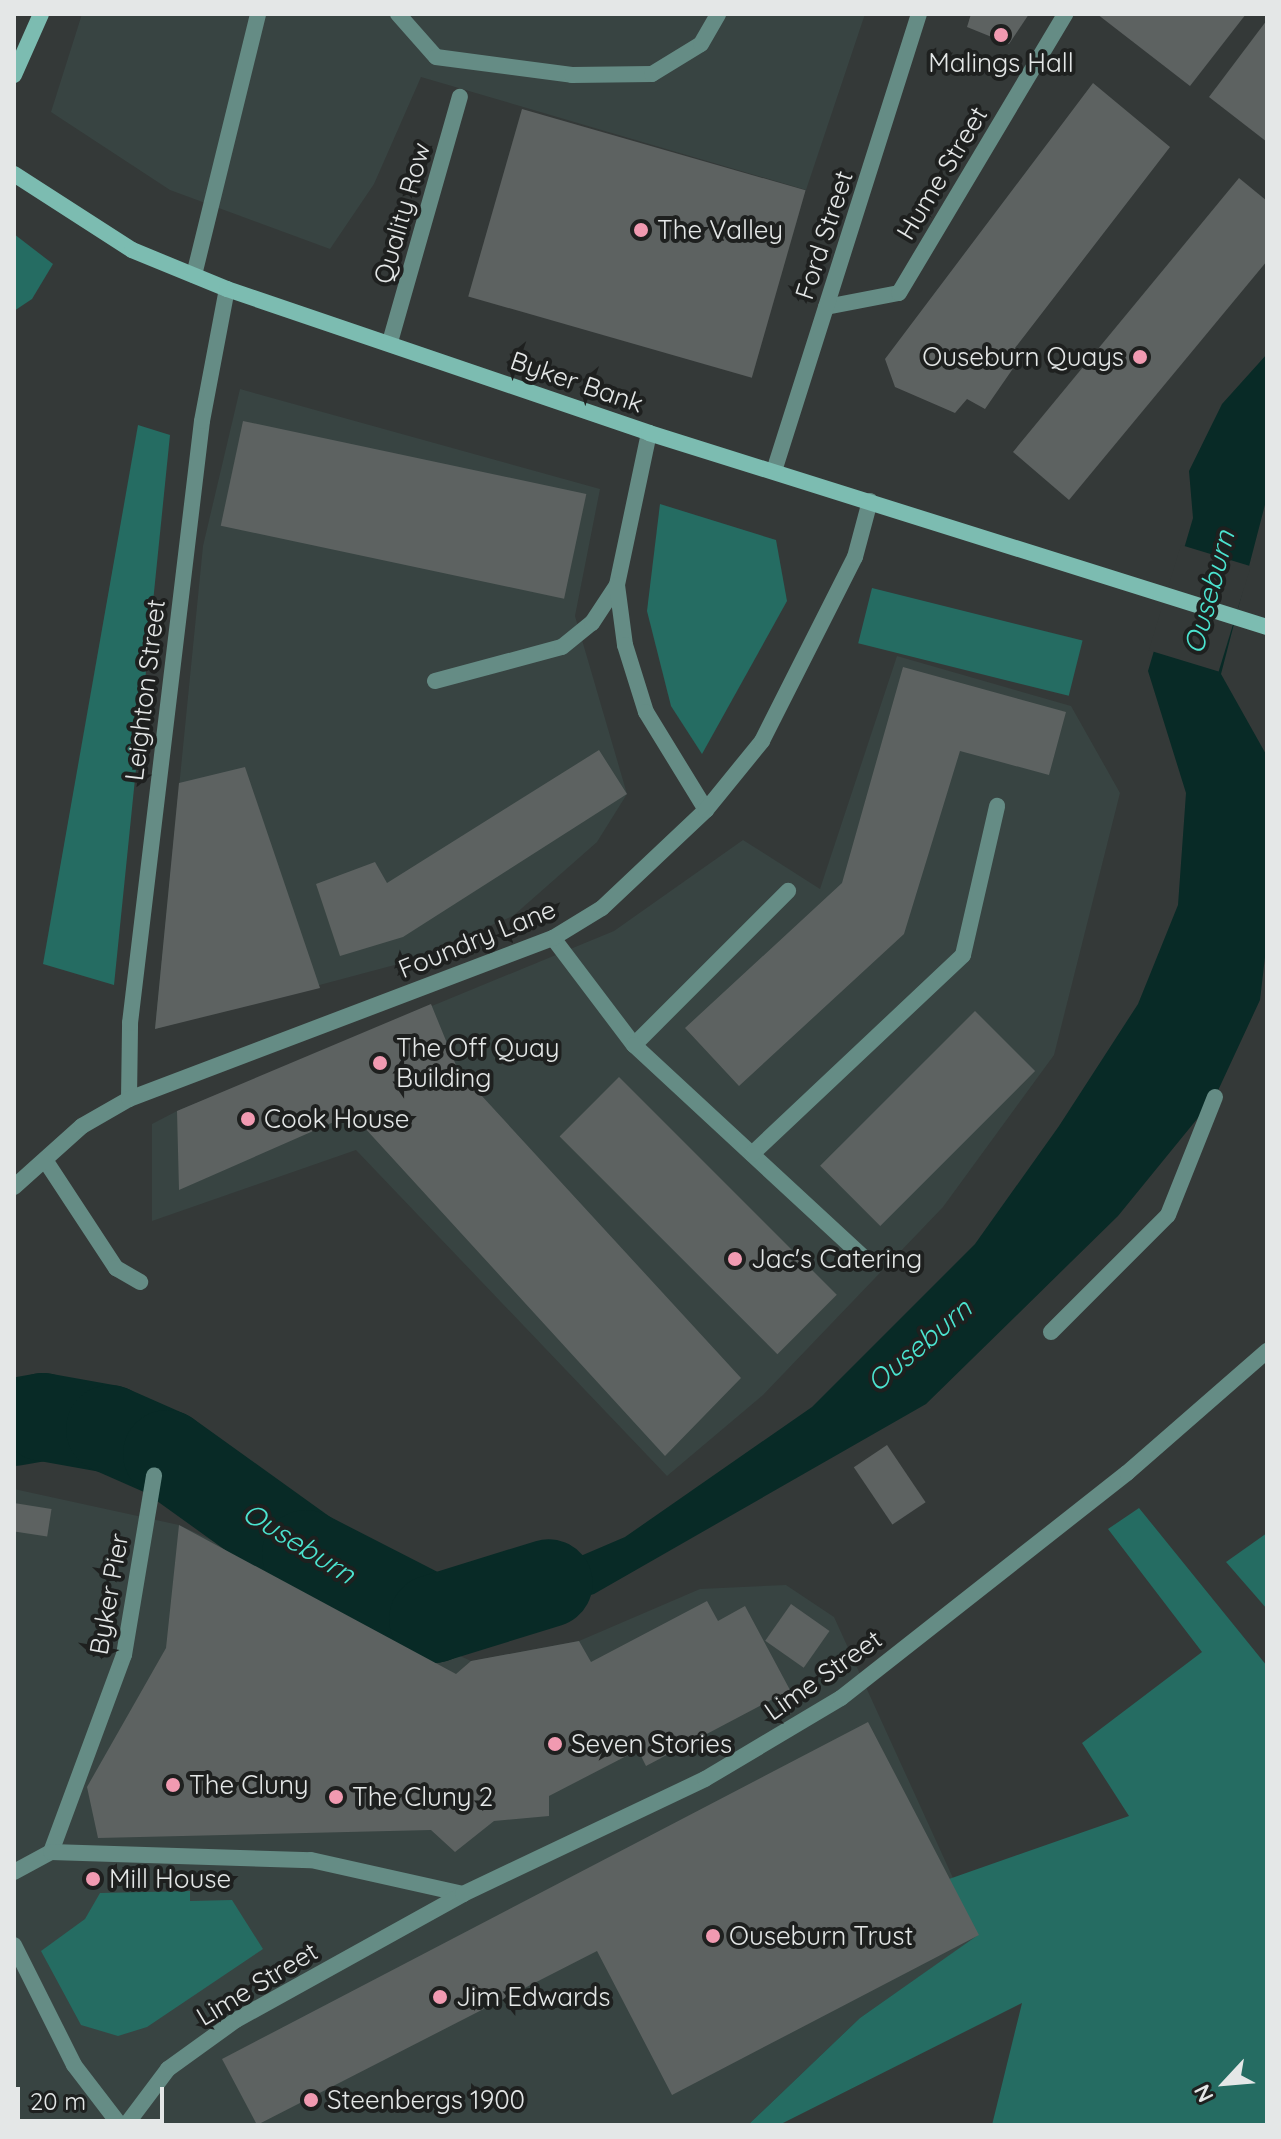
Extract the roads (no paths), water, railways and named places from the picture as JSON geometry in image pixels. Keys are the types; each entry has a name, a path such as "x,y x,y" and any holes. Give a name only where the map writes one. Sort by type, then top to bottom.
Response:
{"main road":[{"path":"14,75 41,14"},
{"name":"Byker Bank","path":"14,174 132,250 227,289 390,342 649,433 1267,627"}],"street":[{"path":"194,275 258,14"},
{"path":"398,14 436,57 572,75 652,74 701,44 718,14"},
{"name":"Ford Street","path":"774,471 919,14"},
{"name":"Hume Street","path":"826,307 899,293 1065,14"},
{"name":"Quality Row","path":"390,342 460,97"},
{"name":"Leighton Street","path":"129,1099 130,1023 202,421 227,289"},
{"path":"649,433 617,585 625,645 646,712 706,810"},
{"name":"Foundry Lane","path":"14,1187 47,1163 82,1126 129,1099 553,938 602,908 706,810 762,741 807,662 855,557 870,501"},
{"path":"435,681 562,647 592,623 617,585"},
{"path":"752,1154 963,955 997,806"},
{"path":"634,1045 788,891"},
{"path":"553,938 634,1045 863,1257"},
{"path":"1051,1332 1168,1215 1215,1097"},
{"path":"47,1163 116,1268 140,1282"},
{"name":"Lime Street","path":"126,2125 168,2069 236,2020 463,1894 705,1779 841,1698 1127,1473 1267,1351"},
{"name":"Byker Pier","path":"51,1852 103,1719 124,1655 154,1475"},
{"path":"14,1872 51,1852 311,1860 463,1894"},
{"path":"14,1945 74,2065 120,2125"}],"water":[{"path":"1267,354 1267,497 1221,674 1267,756 1267,940 1260,1000 1215,1097 1118,1216 926,1404 594,1594 493,1626 433,1619 625,1537 812,1407 975,1244 1059,1126 1138,1004 1178,905 1186,793 1148,671 1193,518 1189,471 1222,404"}],"waterway":[{"name":"Ouseburn","path":"14,1422 43,1417 110,1429 167,1454 306,1554 433,1619 549,1583"}],"place":[{"name":"Malings Hall","path":"1001,35"},
{"name":"The Valley","path":"641,230"},
{"name":"Ouseburn Quays","path":"1140,357"},
{"name":"The Off Quay Building","path":"380,1063"},
{"name":"Cook House","path":"248,1119"},
{"name":"Jac's Catering","path":"735,1259"},
{"name":"Seven Stories","path":"555,1744"},
{"name":"The Cluny","path":"173,1785"},
{"name":"The Cluny 2","path":"336,1797"},
{"name":"Mill House","path":"93,1879"},
{"name":"Ouseburn Trust","path":"713,1936"},
{"name":"Jim Edwards","path":"440,1997"},
{"name":"Steenbergs 1900","path":"311,2100"}]}
